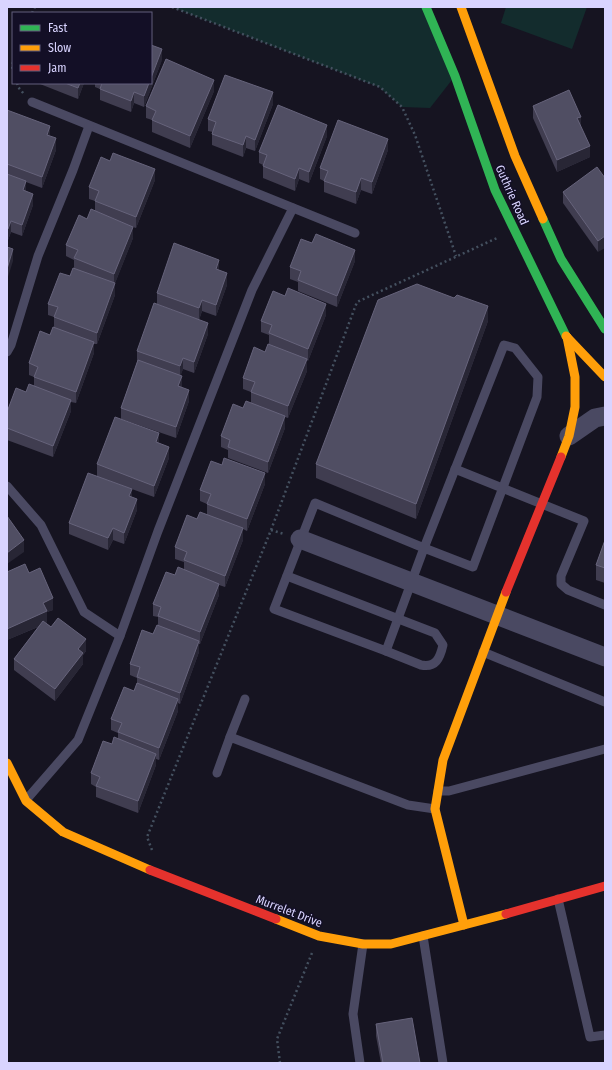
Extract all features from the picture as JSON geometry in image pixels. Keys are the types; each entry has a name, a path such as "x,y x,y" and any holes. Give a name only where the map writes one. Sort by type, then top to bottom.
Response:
{"street":[{"name":"Guthrie Road","path":"426,7 455,76 495,190 514,230 567,337 605,378"},
{"name":"Guthrie Road","path":"461,7 515,156 561,259 605,330"},
{"path":"464,926 435,809 443,760 568,436 575,407 575,377 567,337"},
{"path":"568,436 595,418 605,416"},
{"path":"300,539 605,657"},
{"name":"Murrelet Drive","path":"7,763 26,801 63,832 148,869 319,936 363,944 391,944 464,926 605,886"}],"lane":[{"path":"32,102 355,233"},
{"path":"7,352 38,256 89,126"},
{"path":"26,801 78,740 120,636 158,531 252,290 293,208"},
{"path":"287,576 398,619 435,633 443,645 436,662 426,666 421,665 386,652 274,609 314,503 424,548 473,567 537,398 538,377 515,348 504,345 424,548 412,582 398,619 386,652"},
{"path":"455,470 584,521 561,576 561,584 568,590 605,605"},
{"path":"7,486 41,525 84,612 120,636"},
{"path":"484,652 605,702"},
{"path":"217,773 245,699"},
{"path":"230,737 408,805 435,809"},
{"path":"438,791 448,792 605,749"},
{"path":"558,899 590,1036 605,1035"},
{"path":"423,936 443,1063"},
{"path":"360,1063 353,1014 363,944"}],"path":[{"path":"172,7 380,87 402,107 414,135 456,256"},
{"path":"147,837 271,530 357,302 514,230"},
{"path":"280,1063 277,1039 319,936"}],"green space":[{"path":"172,7 426,7 455,76 430,108 402,107 379,87"},
{"path":"506,7 587,7 572,49 501,23"}],"building":[{"path":"152,45 162,49 152,75"},
{"path":"166,59 214,80 190,136 152,120 156,111 146,106"},
{"path":"225,75 273,92 255,140 246,136 243,145 212,134 216,122 208,119"},
{"path":"68,84 80,84 78,88"},
{"path":"102,84 149,84 144,96 134,92 131,101 100,89"},
{"path":"569,90 581,117 577,118 590,146 557,160 533,106"},
{"path":"278,105 327,125 309,172 299,168 295,179 263,166 267,155 259,152"},
{"path":"7,110 50,126 47,135 56,138 42,177 7,164"},
{"path":"338,120 388,139 372,182 361,178 356,192 324,181 328,171 320,168"},
{"path":"113,153 155,169 136,217 95,201 99,191 89,187 101,157 110,161"},
{"path":"597,167 605,178 605,236 598,241 563,192"},
{"path":"7,174 26,181 23,190 33,194 22,225 11,221 8,229 7,229"},
{"path":"91,209 133,227 114,274 74,258 78,250 66,245 79,215 87,219"},
{"path":"316,234 355,250 337,296 298,280 301,271 290,267 301,239 312,243"},
{"path":"174,243 219,260 216,269 227,273 216,305 202,300 199,308 157,293"},
{"path":"7,247 13,249 7,269"},
{"path":"73,268 115,283 97,333 54,317 58,307 48,304 60,273 70,276"},
{"path":"417,284 454,298 457,295 488,306 416,504 316,464 378,300"},
{"path":"288,288 326,304 308,349 269,333 272,325 261,321 273,291 285,296"},
{"path":"154,303 208,323 194,362 183,358 180,366 137,351"},
{"path":"53,327 94,342 76,392 34,377 38,367 29,363 40,331 50,335"},
{"path":"268,344 307,359 288,406 251,392 255,382 243,378 254,347 265,352"},
{"path":"138,360 182,376 178,386 189,390 176,427 121,408"},
{"path":"29,384 71,400 53,446 7,428 7,412 16,388 26,392"},
{"path":"246,401 285,416 268,462 228,447 230,440 221,436 233,404 243,408"},
{"path":"115,417 159,433 156,442 169,447 154,486 97,464"},
{"path":"224,458 265,473 247,519 207,504 211,494 200,490 211,461 222,465"},
{"path":"88,473 132,489 129,496 137,499 124,533 113,528 108,538 69,523"},
{"path":"200,512 243,528 225,576 184,560 187,552 175,547 187,515 197,519"},
{"path":"7,516 24,540 7,553"},
{"path":"605,540 605,568 596,565"},
{"path":"25,564 29,573 40,568 53,598 43,603 47,611 7,629 7,572"},
{"path":"178,567 219,584 200,632 158,616 161,607 153,604 166,572 175,575"},
{"path":"58,618 86,639 78,649 83,653 55,689 14,659 43,621 51,627"},
{"path":"157,625 199,641 180,693 137,677 140,667 130,664 142,630 153,634"},
{"path":"137,683 178,699 159,748 118,732 122,723 111,719 124,687 134,691"},
{"path":"114,737 156,754 138,801 96,786 100,777 91,773 103,741 112,744"},
{"path":"412,1018 420,1063 383,1063 376,1024"}],"traffic: fast":[{"path":"426,7 455,76 495,190 566,336"},
{"path":"543,219 561,259 605,329"}],"traffic: slow":[{"path":"461,7 515,156 543,219"},
{"path":"566,336 605,377"},
{"path":"561,457 569,436 575,407 575,377 567,337"},
{"path":"464,925 435,809 443,760 506,592"},
{"path":"7,763 26,801 63,832 150,870"},
{"path":"276,919 319,936 363,944 391,944 506,914"}],"traffic: jam":[{"path":"506,592 561,457"},
{"path":"150,870 276,919"},
{"path":"506,914 605,886"}]}
